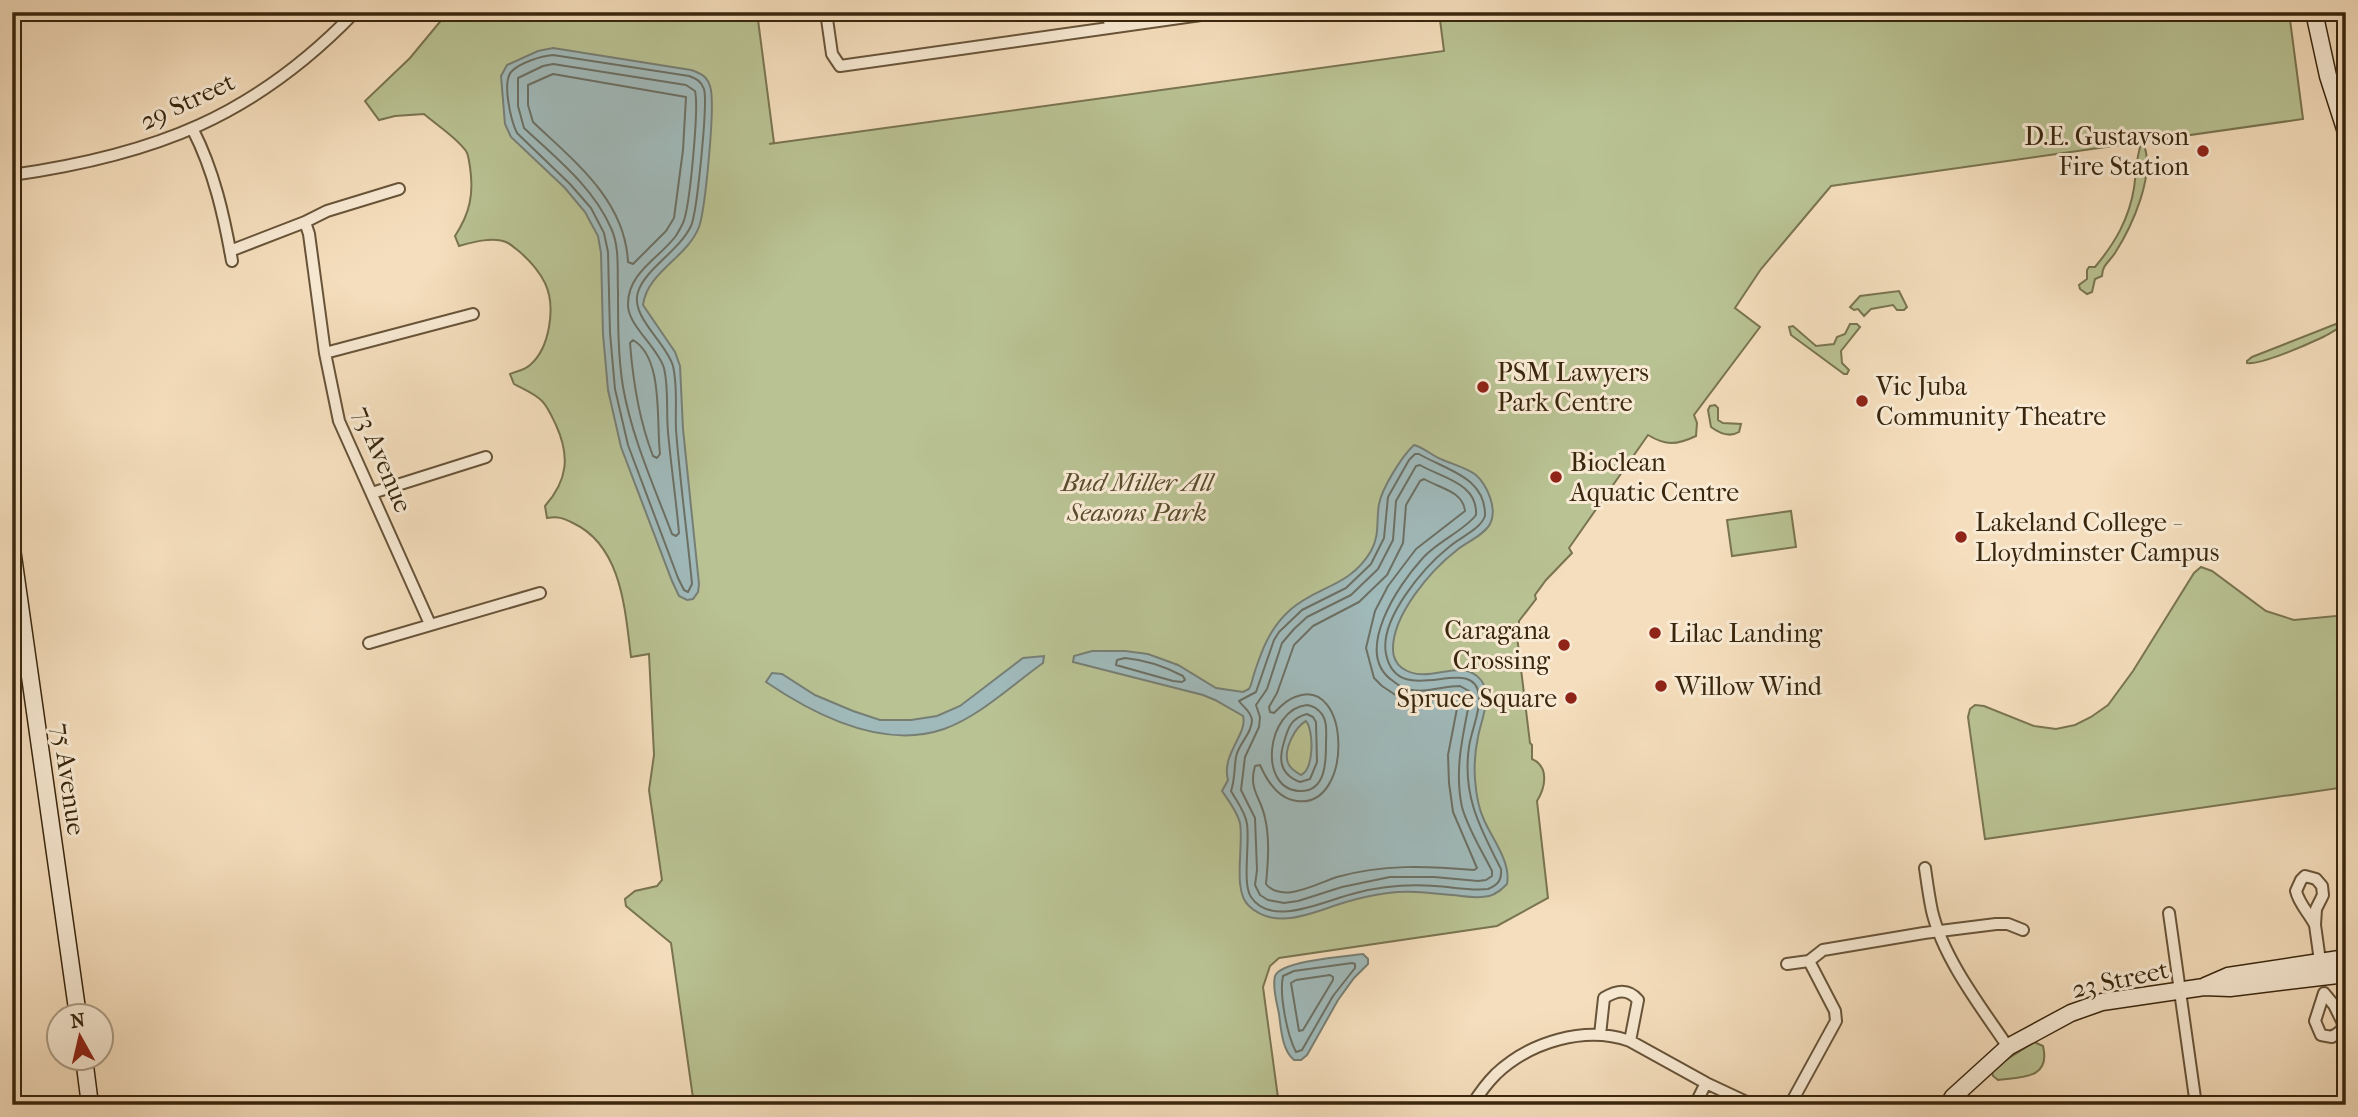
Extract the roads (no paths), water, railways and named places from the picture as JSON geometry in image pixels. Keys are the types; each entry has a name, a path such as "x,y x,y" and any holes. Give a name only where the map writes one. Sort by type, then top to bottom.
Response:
{"main road":[{"path":"2314,12 2328,76 2346,132"},
{"path":"2323,12 2332,65 2346,116"},
{"name":"75 Avenue","path":"12,549 76,1002"},
{"name":"23 Street","path":"2322,977 2346,958"},
{"name":"23 Street","path":"1948,1105 2008,1047 2071,1013 2102,1002 2204,987 2228,976 2322,977 2346,974"},
{"path":"86,1072 90,1105"}],"street":[{"name":"29 Street","path":"12,175 104,159 193,130 283,77 325,43 355,12"},
{"path":"826,12 832,54 840,65 1222,12"},
{"path":"1108,12 1110,28"},
{"path":"193,130 214,182 231,256 327,211 399,189"},
{"name":"73 Avenue","path":"305,222 309,234 325,353 339,421 430,624"},
{"path":"325,353 473,314"},
{"path":"372,493 486,457"},
{"path":"369,643 541,593"},
{"path":"1925,868 1932,912 1952,960 2008,1047"},
{"path":"2169,913 2196,1105"},
{"path":"1787,964 1809,961 1823,950 1940,932 1996,924 2008,924 2023,930"},
{"path":"2315,925 2322,977"},
{"path":"1790,1105 1836,1021 1835,1011 1809,961"},
{"path":"1600,1035 1604,998 1615,991 1627,991 1638,1000 1630,1041"},
{"path":"1472,1105 1495,1075 1525,1054 1559,1040 1600,1035 1630,1041 1706,1083 1753,1105"},
{"path":"1695,1105 1706,1083"}],"water":[{"path":"553,48 691,70 703,75 710,86 712,113 709,156 699,227 686,248 652,283 643,305 675,352 680,366 683,429 699,584 693,599 687,600 679,596 621,447 608,390 598,236 585,212 565,188 511,137 505,124 501,76 507,65 538,51"},
{"path":"1414,445 1418,446 1476,475 1484,485 1492,505 1492,518 1487,528 1436,569 1415,594 1399,622 1393,650 1398,664 1412,673 1434,674 1464,670 1473,673 1484,686 1486,701 1475,758 1476,790 1482,815 1504,859 1507,884 1497,893 1484,897 1396,892 1356,899 1296,917 1272,918 1260,914 1244,899 1240,879 1240,823 1222,791 1228,780 1228,762 1244,723 1243,716 1203,695 1073,662 1074,656 1092,651 1148,654 1178,665 1216,688 1243,692 1249,689 1264,648 1283,617 1300,602 1343,579 1363,563 1377,534 1381,497","holes":["1306,721 1309,726 1310,758 1301,775 1289,765 1287,752 1298,728"]},
{"path":"1044,656 1043,663 970,716 944,729 921,734 897,735 851,726 806,707 766,682 772,673 782,674 815,695 853,711 880,720 911,720 937,716 960,706 1023,658"},
{"path":"1363,954 1368,959 1368,964 1338,1000 1307,1055 1301,1060 1294,1060 1283,1039 1274,990 1275,976 1280,971 1301,963"}],"place":[{"name":"D.E. Gustavson Fire Station","path":"2203,151"},
{"name":"PSM Lawyers Park Centre","path":"1483,387"},
{"name":"Vic Juba Community Theatre","path":"1862,401"},
{"name":"Bioclean Aquatic Centre","path":"1556,477"},
{"name":"Lakeland College - Lloydminster Campus","path":"1961,537"},
{"name":"Lilac Landing","path":"1655,633"},
{"name":"Caragana Crossing","path":"1564,645"},
{"name":"Willow Wind","path":"1661,686"},
{"name":"Spruce Square","path":"1571,698"}],"park label":[{"name":"Bud Miller All Seasons Park","path":"1137,497"}]}
